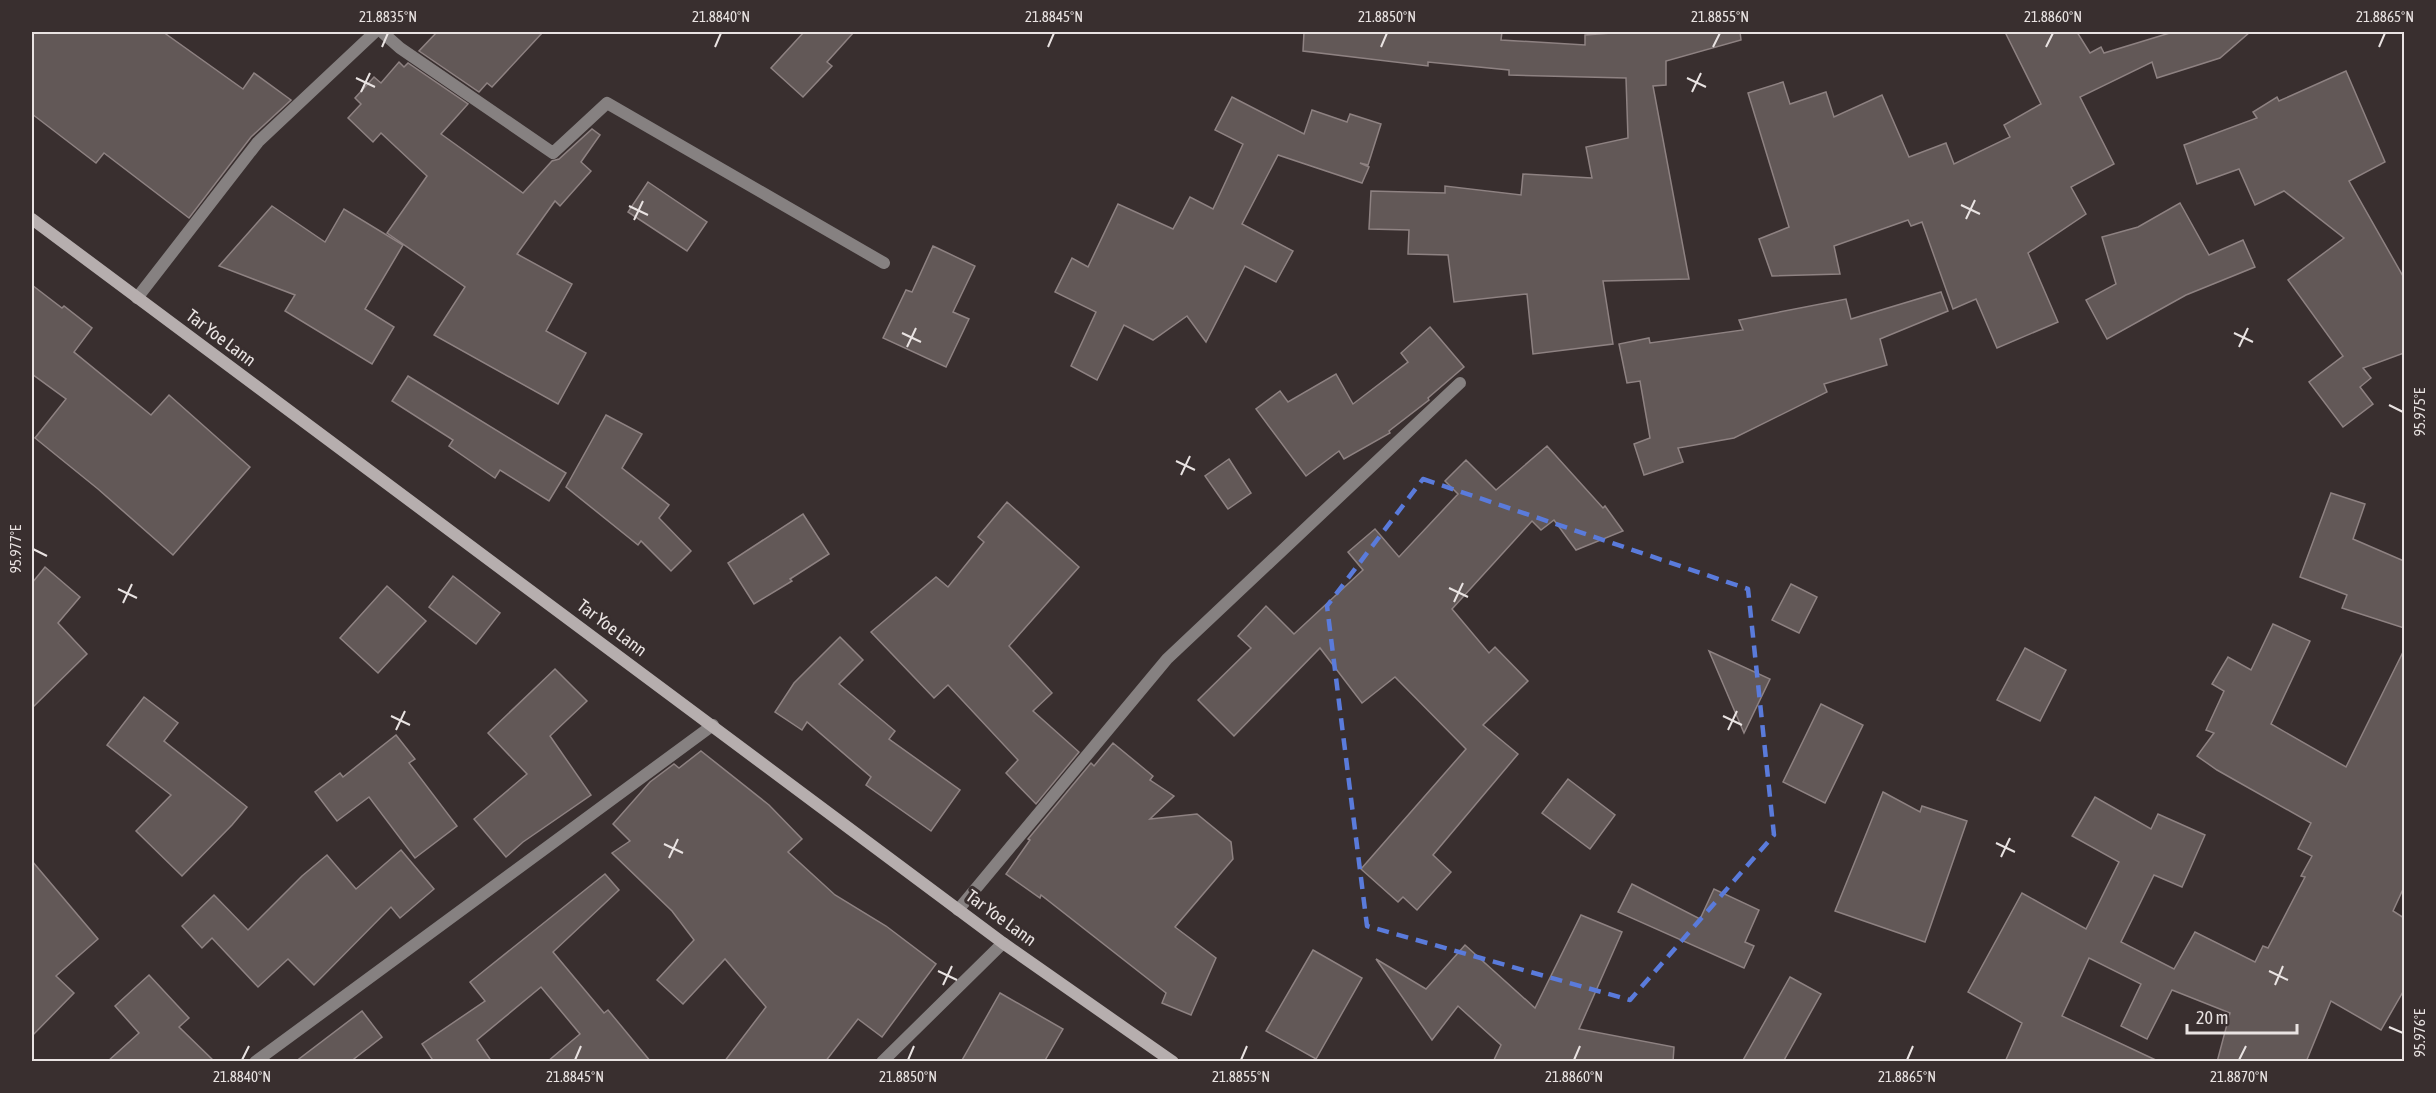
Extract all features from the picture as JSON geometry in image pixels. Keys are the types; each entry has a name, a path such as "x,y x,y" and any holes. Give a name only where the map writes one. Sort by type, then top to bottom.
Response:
{"main road":[{"name":"Tar Yoe Lann","path":"32,219 958,910 1173,1062"}],"street":[{"path":"137,298 258,142 375,32"},
{"path":"382,32 400,48 553,153 608,103 884,263"},
{"path":"958,910 1167,659 1460,382"},
{"path":"255,1062 713,725"},
{"path":"882,1062 1003,943"}],"highlighted area":[{"path":"1423,479 1748,589 1774,835 1630,1000 1367,926 1327,606"}],"building":[{"path":"32,32 163,32 243,89 254,73 291,100 251,137 189,218 104,153 96,163 32,114"},
{"path":"437,32 543,32 492,87 487,83 479,92 419,51"},
{"path":"804,32 854,32 827,62 832,66 803,97 771,68"},
{"path":"1304,32 1502,32 1501,40 1585,45 1585,35 1625,32 1740,32 1741,40 1666,61 1666,85 1653,86 1689,279 1603,281 1613,344 1533,354 1527,294 1454,302 1448,255 1408,254 1409,230 1369,229 1371,191 1445,193 1445,186 1521,195 1523,174 1592,178 1586,147 1628,138 1626,78 1509,75 1509,70 1428,62 1428,66 1303,51"},
{"path":"2005,32 2077,32 2090,53 2101,47 2104,53 2173,32 2250,32 2220,58 2157,78 2152,62 2080,97 2114,164 2071,187 2086,214 2028,253 2058,322 1997,348 1976,299 1953,309 1922,222 1911,226 1908,220 1834,246 1840,274 1772,276 1759,239 1789,227 1748,93 1783,82 1790,104 1826,92 1834,117 1882,95 1909,157 1946,143 1954,164 2010,137 2004,125 2041,104"},
{"path":"399,62 404,67 408,63 468,104 441,134 523,193 552,161 559,159 592,129 600,135 581,162 591,171 560,206 555,201 517,254 572,284 546,331 586,353 558,404 434,335 465,287 387,233 427,176 381,133 373,142 348,118 361,104 355,98 374,77 381,83"},
{"path":"2346,71 2385,162 2349,181 2404,278 2404,353 2363,368 2371,378 2360,387 2373,404 2343,427 2309,382 2343,356 2288,280 2344,238 2284,191 2255,205 2239,169 2197,184 2184,145 2257,118 2253,112 2277,97 2279,101"},
{"path":"1232,97 1304,134 1312,110 1347,122 1350,114 1381,124 1368,165 1360,163 1369,167 1362,183 1278,155 1242,224 1293,251 1276,282 1245,266 1206,342 1187,316 1153,340 1124,325 1097,380 1071,366 1096,312 1055,292 1072,258 1088,267 1118,204 1173,229 1190,197 1213,209 1243,144 1215,130"},
{"path":"648,182 707,222 687,251 628,212"},
{"path":"2180,203 2209,255 2243,240 2255,267 2186,295 2107,339 2086,300 2116,284 2102,237 2138,227"},
{"path":"272,206 325,242 344,209 403,245 365,309 394,327 372,364 285,311 295,295 219,266"},
{"path":"933,246 975,266 953,312 969,319 946,367 883,338 906,290 912,292"},
{"path":"32,285 92,328 74,352 151,415 169,395 250,467 173,555 98,489 35,438 66,399 32,374"},
{"path":"1941,292 1948,311 1880,339 1887,365 1824,384 1827,392 1734,438 1678,448 1683,462 1644,475 1634,444 1650,438 1640,381 1627,383 1619,344 1649,338 1650,343 1743,330 1739,320 1846,299 1851,319"},
{"path":"1430,327 1464,367 1428,398 1429,400 1389,431 1390,433 1344,459 1339,451 1306,476 1256,409 1280,391 1288,402 1336,374 1353,404 1408,362 1401,353"},
{"path":"408,376 566,473 549,501 500,470 495,478 449,446 453,440 392,401"},
{"path":"606,415 642,434 622,468 669,505 659,518 691,551 671,571 641,541 638,545 566,487"},
{"path":"1547,446 1603,508 1605,506 1623,531 1576,550 1554,520 1541,530 1532,521 1452,609 1489,653 1495,647 1528,681 1483,725 1518,754 1433,855 1451,872 1417,910 1403,897 1398,902 1361,869 1466,749 1395,677 1362,703 1320,648 1234,736 1198,700 1251,648 1238,636 1266,606 1294,634 1363,570 1348,552 1375,529 1399,557 1458,494 1445,481 1466,460 1496,490"},
{"path":"1229,459 1251,493 1228,509 1205,476"},
{"path":"2331,493 2365,504 2353,539 2404,561 2404,628 2342,608 2347,595 2300,577"},
{"path":"1007,502 1079,567 1009,646 1052,693 1033,711 1079,752 1036,804 1006,773 1018,760 948,685 934,698 871,632 936,577 948,587 984,542 978,537"},
{"path":"803,514 829,554 790,579 792,581 754,604 728,563"},
{"path":"45,567 80,597 58,623 87,654 32,708 32,583"},
{"path":"453,576 500,613 476,644 429,607"},
{"path":"1791,584 1817,597 1799,633 1772,620"},
{"path":"387,586 426,621 378,673 340,638"},
{"path":"2273,624 2310,641 2271,724 2346,767 2404,650 2404,887 2393,911 2404,918 2404,990 2381,1030 2331,1001 2306,1062 2217,1062 2230,1013 2172,990 2147,1039 2121,1026 2141,984 2089,958 2062,1016 2160,1062 2005,1062 2022,1023 1968,992 2022,893 2086,929 2119,862 2072,836 2095,797 2151,829 2158,814 2205,835 2182,887 2154,875 2121,942 2174,969 2195,932 2255,962 2263,946 2268,948 2305,877 2301,876 2312,856 2298,849 2311,823 2217,770 2197,756 2214,733 2206,730 2224,691 2212,684 2228,657 2251,670"},
{"path":"840,637 863,660 839,684 895,731 889,739 960,790 931,831 866,785 871,777 807,722 802,730 775,712 794,683"},
{"path":"2025,648 2066,670 2040,721 1997,700"},
{"path":"1709,651 1770,679 1744,733"},
{"path":"555,669 587,701 550,736 591,795 523,842 506,857 474,819 527,774 488,733"},
{"path":"144,697 178,723 164,741 247,807 182,876 136,831 171,795 107,745"},
{"path":"1821,704 1863,725 1825,803 1783,782"},
{"path":"396,735 415,759 409,763 457,826 415,858 369,797 337,821 315,792 340,773 343,777"},
{"path":"1113,743 1153,776 1150,780 1174,796 1150,819 1197,814 1231,842 1233,859 1175,927 1216,958 1191,1015 1162,1003 1166,993 1041,895 1040,898 1006,874 1030,840 1028,839 1091,763 1094,766"},
{"path":"701,751 769,805 802,839 788,852 835,895 886,926 936,964 882,1037 858,1019 825,1062 724,1062 766,1007 725,959 683,1004 657,980 694,940 672,911 612,853 630,841 613,824 650,782 674,764 679,768"},
{"path":"1568,779 1615,815 1590,849 1542,813"},
{"path":"1883,792 1920,812 1922,806 1967,821 1925,942 1835,911"},
{"path":"401,850 434,889 400,918 391,907 314,985 288,959 258,987 212,938 202,948 182,926 214,895 248,930 302,876 327,855 356,889"},
{"path":"32,861 98,939 56,976 74,993 32,1036"},
{"path":"605,874 619,890 553,952 604,1013 608,1010 651,1062 547,1062 580,1034 541,987 477,1040 492,1062 434,1062 422,1044 485,1001 470,982"},
{"path":"1632,884 1700,919 1714,889 1759,910 1745,942 1754,946 1744,968 1618,912"},
{"path":"1581,915 1622,932 1579,1029 1674,1047 1673,1062 1493,1062 1501,1045 1458,1006 1432,1040 1376,959 1426,989 1465,945 1535,1008"},
{"path":"1313,950 1362,978 1316,1059 1266,1031"},
{"path":"149,975 189,1018 179,1027 215,1062 107,1062 139,1033 115,1006"},
{"path":"1790,977 1821,994 1783,1062 1742,1062"},
{"path":"1000,993 1063,1029 1044,1062 961,1062"},
{"path":"362,1011 382,1037 350,1062 295,1062"}]}
